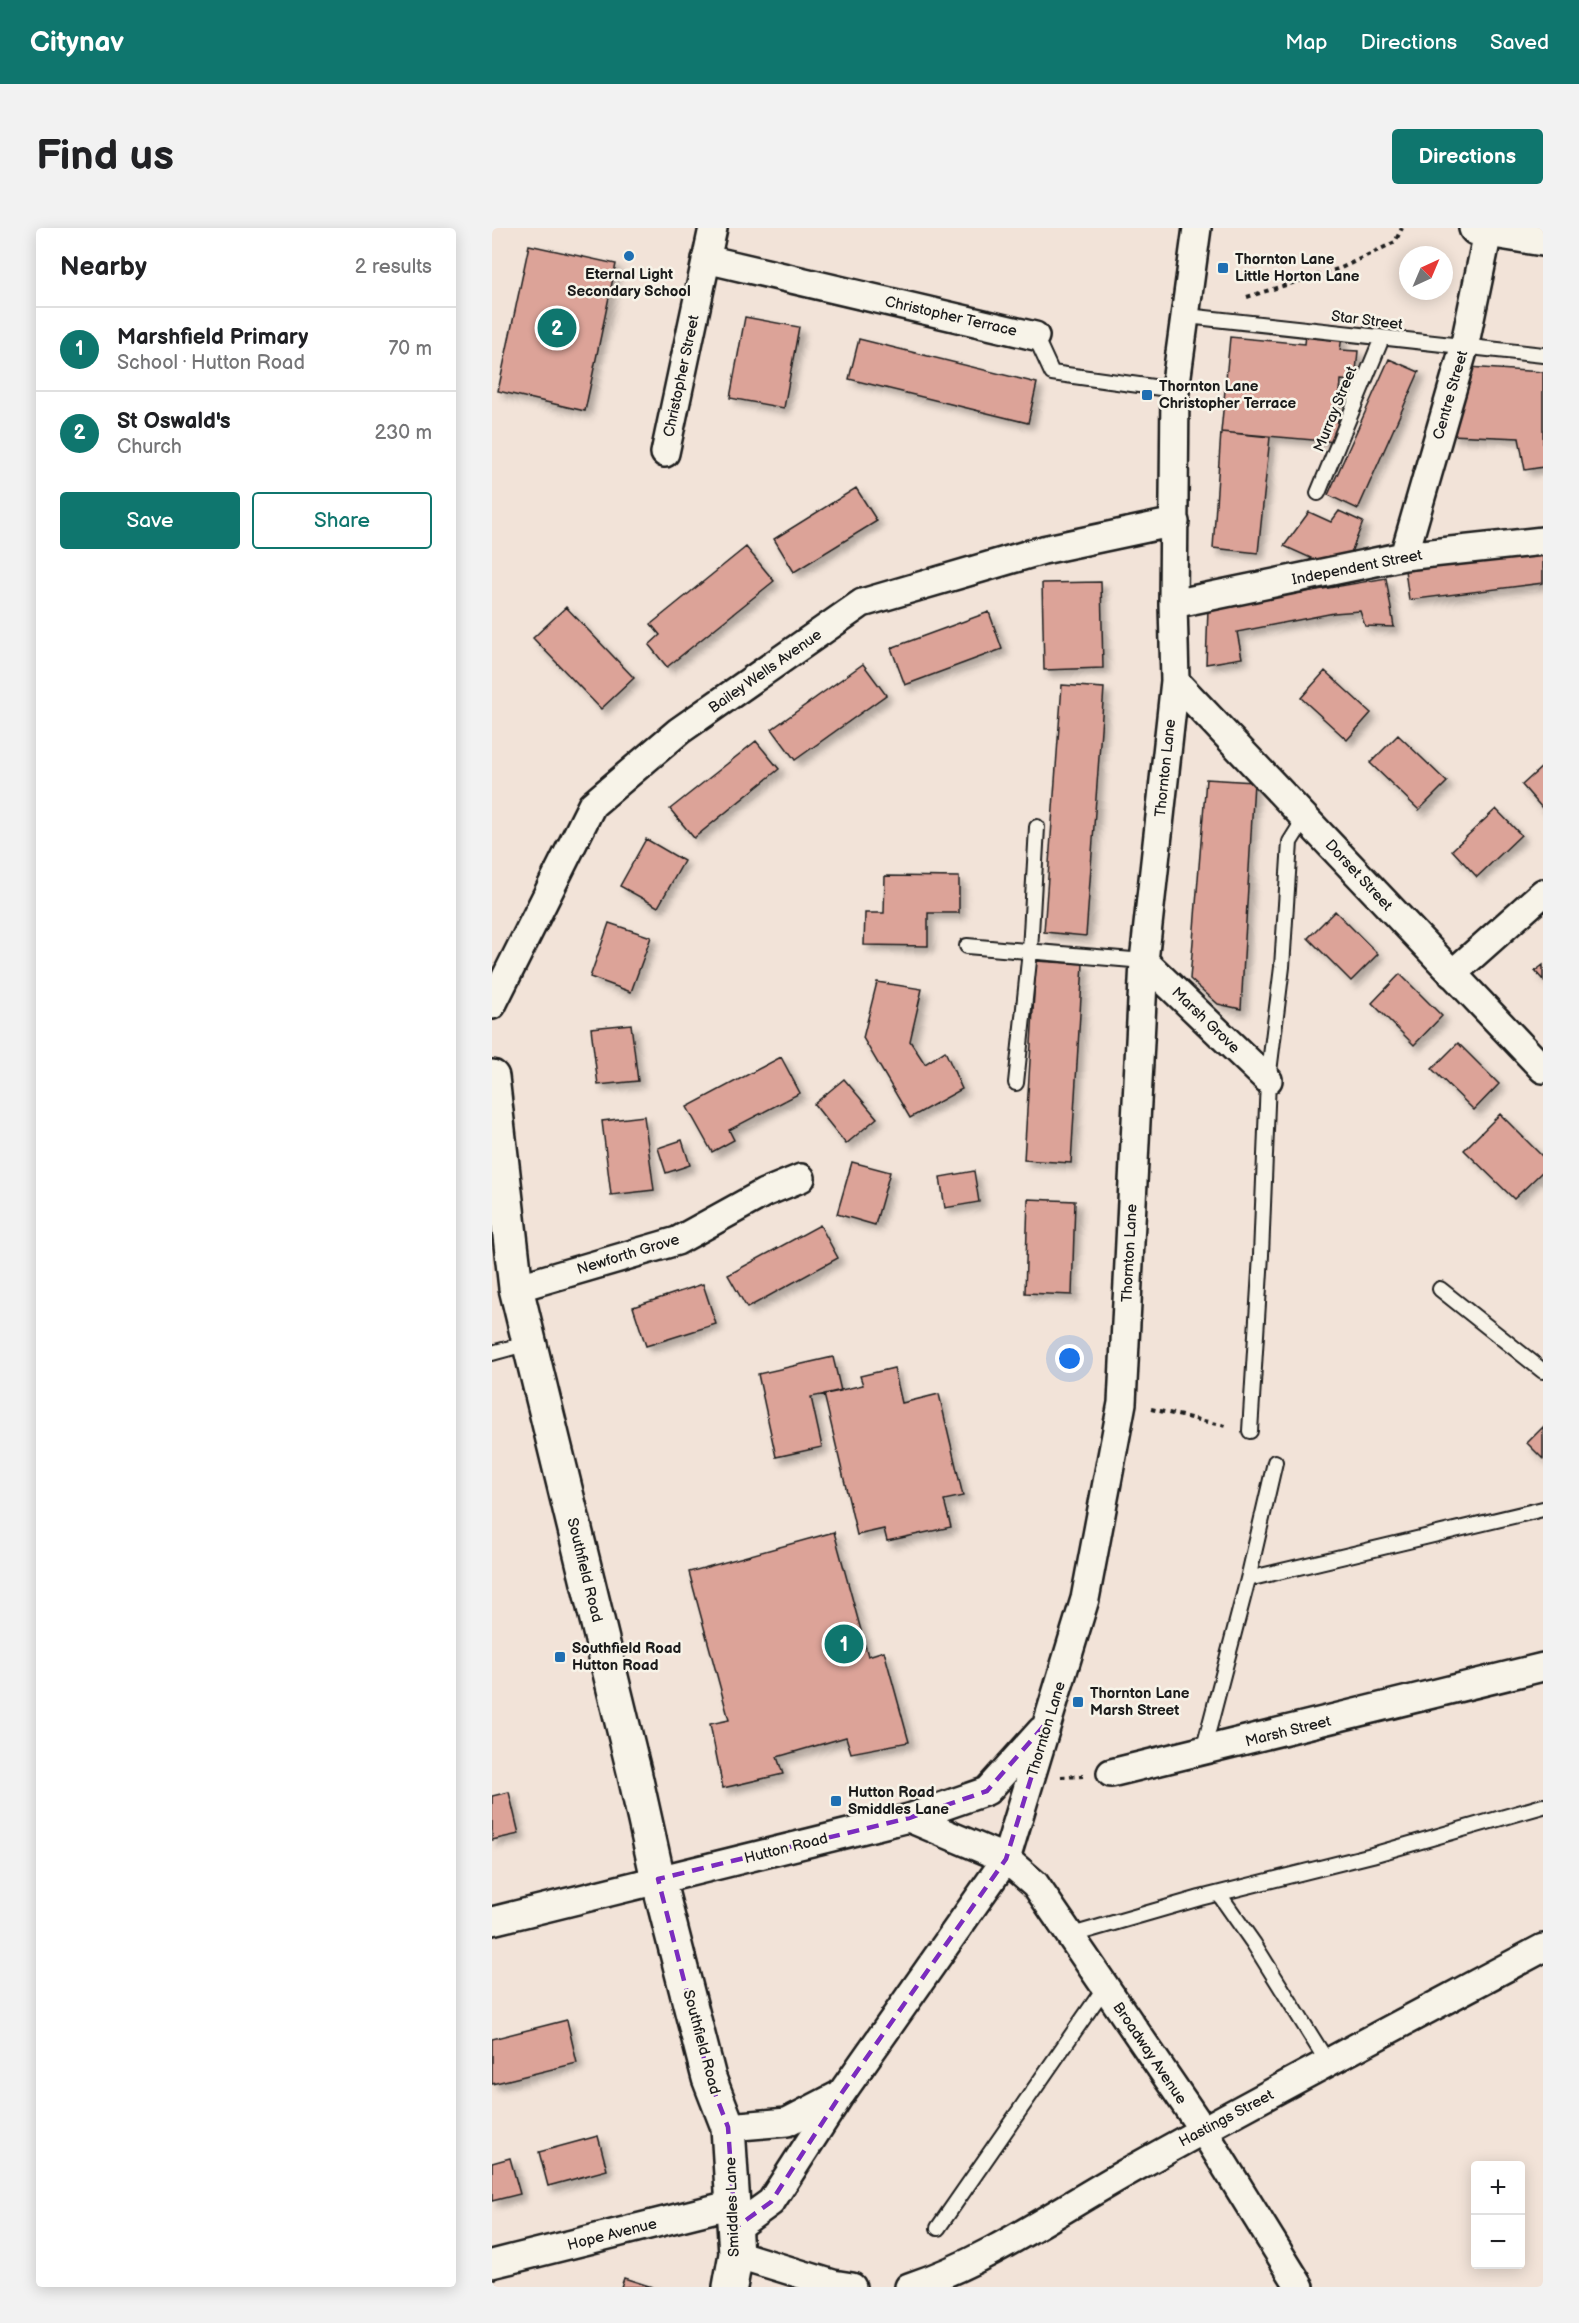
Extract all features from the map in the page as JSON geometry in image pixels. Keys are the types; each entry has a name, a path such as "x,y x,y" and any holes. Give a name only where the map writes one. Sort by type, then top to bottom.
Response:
{"main road":[{"path":"1482,230 1543,239"},
{"name":"Southfield Road","path":"492,1077 516,1288 634,1771 658,1879 709,2078 728,2127"},
{"name":"Smiddles Lane","path":"728,2127 735,2229 730,2287"}],"street":[{"name":"Christopher Street","path":"665,453 712,228"},
{"name":"Thornton Lane","path":"728,2127 787,2122 841,2094 1006,1859 1085,1599 1122,1403 1144,961 1175,681 1173,604 1175,390 1197,228"},
{"name":"Centre Street","path":"1404,556 1464,348 1482,230"},
{"name":"Christopher Terrace","path":"706,259 1035,336"},
{"name":"Bailey Wells Avenue","path":"492,1005 592,805 679,731 862,603 1043,550 1175,522"},
{"name":"Independent Street","path":"1173,604 1404,556 1543,541"},
{"name":"Dorset Street","path":"1175,681 1543,1069"},
{"path":"1452,974 1543,893"},
{"name":"Marsh Grove","path":"1144,961 1268,1080"},
{"name":"Newforth Grove","path":"516,1288 677,1241 764,1193 801,1178"},
{"name":"Marsh Street","path":"1111,1773 1543,1667"},
{"name":"Hutton Road","path":"492,1921 909,1818 987,1791 1035,1740 1049,1720"},
{"name":"Broadway Avenue","path":"909,1818 1006,1859 1035,1884 1203,2130 1300,2287"},
{"name":"Hastings Street","path":"909,2287 1009,2241 1086,2194 1543,1948"},
{"path":"841,2094 771,2202 735,2229 833,2284 852,2287"},
{"name":"Hope Avenue","path":"492,2264 735,2229"}],"lane":[{"name":"Star Street","path":"1186,316 1543,355"},
{"name":"Christopher Terrace","path":"1035,336 1052,373 1175,390"},
{"name":"Murray Street","path":"1318,493 1382,338"},
{"path":"1250,1431 1261,1255 1268,1080 1282,967 1290,842 1305,818"},
{"path":"1016,1083 1030,951 1037,827"},
{"path":"967,946 1144,961"},
{"path":"1440,1289 1543,1371"},
{"path":"492,1353 529,1343"},
{"path":"1203,1752 1248,1579 1275,1462"},
{"path":"1248,1579 1543,1509"},
{"path":"1072,1935 1372,1855 1543,1806"},
{"path":"1219,1894 1254,1944 1328,2063"},
{"path":"938,2228 1105,1987"}],"path":[{"path":"1242,299 1341,268 1395,242 1402,228"},
{"path":"1122,1403 1250,1431"},
{"path":"1031,1780 1111,1773"}],"highlighted area":[{"path":"1049,1720 1006,1859 841,2094 771,2202 735,2228 728,2127 709,2078 658,1879 909,1818 987,1791"}],"building":[{"path":"529,245 616,264 585,411 498,391"},
{"path":"745,317 799,327 784,408 730,398"},
{"path":"1306,334 1342,337 1340,350 1358,351 1355,381 1341,380 1336,442 1221,432 1230,337 1305,344"},
{"path":"859,339 1037,383 1028,423 849,379"},
{"path":"1389,359 1419,372 1358,509 1328,495"},
{"path":"1468,367 1543,372 1543,467 1525,470 1519,438 1451,435"},
{"path":"1221,432 1270,437 1258,553 1213,548"},
{"path":"856,488 877,521 794,572 774,539"},
{"path":"1339,511 1363,522 1348,560 1304,569 1311,558 1284,546 1309,512 1331,522"},
{"path":"746,547 774,581 667,667 649,645 660,635 651,624"},
{"path":"1543,553 1543,583 1409,600 1405,570"},
{"path":"1386,578 1394,627 1365,626 1360,611 1334,613 1237,632 1242,658 1206,664 1208,609"},
{"path":"1101,582 1103,668 1044,670 1042,583"},
{"path":"566,607 634,678 601,709 533,638"},
{"path":"989,612 1002,649 905,685 891,648"},
{"path":"863,664 886,695 795,760 772,729"},
{"path":"1325,671 1371,713 1347,740 1301,698"},
{"path":"1062,685 1104,688 1086,936 1044,932"},
{"path":"1398,735 1447,782 1419,810 1370,763"},
{"path":"756,741 779,769 694,838 670,809"},
{"path":"1543,766 1543,809 1522,785"},
{"path":"1206,779 1254,782 1241,1009 1218,1004 1190,979"},
{"path":"1496,809 1521,835 1477,877 1452,850"},
{"path":"646,839 684,861 658,907 620,886"},
{"path":"885,876 959,877 959,913 928,913 928,946 864,945 865,913 884,913"},
{"path":"1335,911 1378,954 1351,981 1308,938"},
{"path":"609,923 651,937 631,992 590,977"},
{"path":"1036,961 1083,964 1071,1163 1024,1160"},
{"path":"1543,965 1543,980 1535,971"},
{"path":"1400,974 1442,1016 1414,1045 1372,1003"},
{"path":"877,982 922,989 910,1041 925,1064 945,1051 962,1089 910,1118 863,1038"},
{"path":"631,1024 638,1081 598,1085 591,1028"},
{"path":"1458,1043 1499,1084 1474,1110 1432,1069"},
{"path":"781,1057 800,1093 729,1130 734,1140 712,1152 687,1107"},
{"path":"844,1079 877,1118 846,1144 814,1104"},
{"path":"1500,1114 1543,1157 1543,1171 1514,1199 1464,1150"},
{"path":"644,1116 654,1190 611,1195 602,1121"},
{"path":"682,1140 690,1165 666,1173 658,1148"},
{"path":"852,1162 890,1172 875,1225 837,1214"},
{"path":"974,1171 979,1202 945,1208 940,1177"},
{"path":"1028,1199 1075,1201 1072,1295 1025,1293"},
{"path":"820,1225 838,1258 747,1308 728,1275"},
{"path":"703,1284 716,1324 646,1346 633,1307"},
{"path":"833,1357 841,1391 811,1397 822,1447 776,1457 758,1374"},
{"path":"894,1368 902,1403 939,1394 963,1496 944,1500 951,1527 887,1541 884,1529 857,1535 824,1394 863,1385 860,1376"},
{"path":"1543,1427 1543,1459 1527,1443"},
{"path":"834,1532 868,1656 884,1651 909,1742 851,1753 846,1737 777,1757 783,1774 723,1788 710,1724 729,1720 689,1572"},
{"path":"509,1792 519,1834 492,1840 492,1796"},
{"path":"567,2020 577,2063 492,2084 492,2039"},
{"path":"598,2136 607,2170 548,2186 539,2152"},
{"path":"510,2158 520,2194 492,2201 492,2163"},
{"path":"624,2278 652,2287 621,2287"}],"place":[{"name":"Eternal Light Secondary School","path":"629,256"},
{"name":"Thornton Lane Little Horton Lane","path":"1223,268"},
{"name":"St Oswald's","path":"557,328"},
{"name":"Thornton Lane Christopher Terrace","path":"1147,395"},
{"name":"Marshfield Primary","path":"844,1644"},
{"name":"Southfield Road Hutton Road","path":"560,1657"},
{"name":"Thornton Lane Marsh Street","path":"1078,1702"},
{"name":"Hutton Road Smiddles Lane","path":"836,1801"}]}
